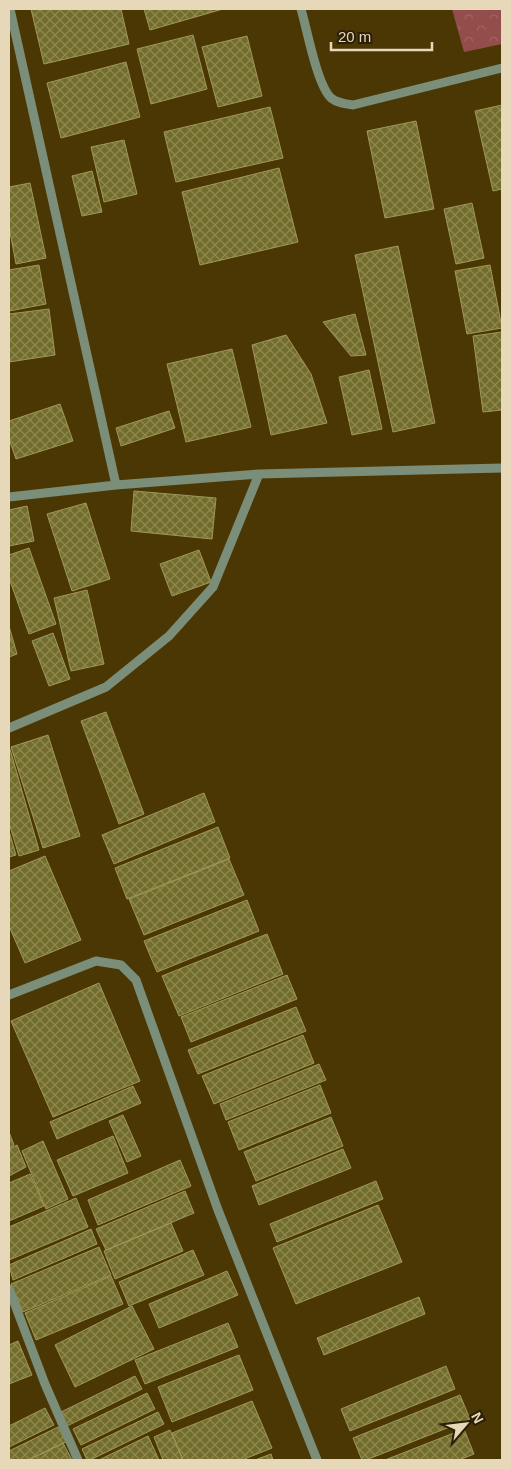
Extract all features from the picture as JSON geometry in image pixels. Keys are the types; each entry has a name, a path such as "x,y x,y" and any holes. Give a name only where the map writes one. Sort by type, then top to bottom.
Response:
{"street":[{"path":"10,9 116,485"},
{"path":"301,9 320,82 331,98 341,104 353,105 502,68"},
{"path":"9,497 116,485 258,474 502,468"},
{"path":"9,728 106,687 169,636 213,587 258,474"},
{"path":"9,995 96,961 122,965 136,980 218,1210 317,1460"},
{"path":"9,1289 45,1384 78,1460"}],"green space":[{"path":"452,9 502,9 502,44 464,52"}],"building":[{"path":"31,9 121,9 129,44 44,64"},
{"path":"144,9 223,9 150,30"},
{"path":"193,35 207,89 151,104 137,49"},
{"path":"247,36 262,96 218,107 202,47"},
{"path":"126,62 140,117 61,138 47,83"},
{"path":"502,105 502,189 493,191 475,111"},
{"path":"270,107 283,158 176,182 164,132"},
{"path":"416,121 434,209 385,218 367,131"},
{"path":"124,140 137,194 104,202 91,147"},
{"path":"279,168 298,242 200,265 182,192"},
{"path":"92,171 102,212 82,216 72,176"},
{"path":"30,183 46,258 16,264 9,227 9,187"},
{"path":"472,203 484,258 456,264 444,209"},
{"path":"398,246 435,423 393,432 355,255"},
{"path":"39,265 46,304 9,311 9,270"},
{"path":"490,265 502,328 467,334 455,271"},
{"path":"49,309 55,355 9,362 9,314"},
{"path":"355,314 366,355 351,356 323,322"},
{"path":"502,332 502,410 483,412 473,336"},
{"path":"286,335 311,374 327,423 271,435 252,345"},
{"path":"232,349 251,427 186,442 167,364"},
{"path":"369,370 382,429 352,435 339,377"},
{"path":"60,404 73,441 16,459 9,439 9,421"},
{"path":"169,411 175,428 121,446 116,428"},
{"path":"134,491 216,498 212,539 131,531"},
{"path":"86,503 110,579 72,591 47,514"},
{"path":"27,506 34,541 9,546 9,510"},
{"path":"29,548 56,624 29,634 9,578 9,555"},
{"path":"199,550 211,582 172,596 160,564"},
{"path":"87,590 104,664 71,671 54,598"},
{"path":"9,626 17,654 9,657"},
{"path":"53,633 70,679 49,686 32,641"},
{"path":"106,712 144,814 119,824 81,721"},
{"path":"48,735 80,836 43,848 11,747"},
{"path":"9,749 39,850 19,856 9,823"},
{"path":"204,793 215,822 114,864 102,835"},
{"path":"218,827 230,858 127,899 115,868"},
{"path":"9,831 16,855 9,857"},
{"path":"45,856 81,940 25,963 9,926 9,871"},
{"path":"229,859 244,895 144,935 129,899"},
{"path":"247,900 259,931 157,972 144,941"},
{"path":"267,934 283,974 179,1016 162,976"},
{"path":"287,975 297,999 191,1042 181,1017"},
{"path":"99,983 140,1081 53,1117 11,1021"},
{"path":"296,1007 306,1031 198,1074 188,1050"},
{"path":"303,1035 314,1063 214,1104 202,1076"},
{"path":"319,1064 326,1080 226,1120 220,1104"},
{"path":"320,1085 331,1113 239,1150 228,1122"},
{"path":"133,1086 141,1103 57,1139 50,1122"},
{"path":"123,1115 141,1156 127,1162 109,1121"},
{"path":"331,1117 343,1146 256,1181 244,1152"},
{"path":"9,1132 14,1145 9,1148"},
{"path":"113,1136 128,1173 73,1196 57,1160"},
{"path":"43,1141 68,1199 46,1209 22,1151"},
{"path":"17,1145 26,1167 9,1176 9,1149"},
{"path":"343,1149 351,1168 259,1205 252,1186"},
{"path":"180,1160 191,1186 98,1225 88,1200"},
{"path":"30,1174 44,1206 9,1221 9,1183"},
{"path":"376,1181 383,1199 277,1242 270,1224"},
{"path":"185,1191 194,1213 106,1250 96,1229"},
{"path":"76,1198 88,1227 9,1260 9,1227"},
{"path":"378,1205 402,1262 296,1304 273,1248"},
{"path":"171,1223 183,1251 115,1279 104,1251"},
{"path":"91,1229 97,1244 13,1280 9,1265"},
{"path":"99,1247 111,1275 23,1312 11,1284"},
{"path":"193,1250 204,1275 129,1306 119,1282"},
{"path":"227,1271 238,1295 159,1328 149,1304"},
{"path":"111,1276 123,1304 36,1340 25,1313"},
{"path":"419,1297 425,1314 324,1355 317,1338"},
{"path":"132,1306 154,1349 75,1387 55,1345"},
{"path":"228,1323 238,1347 145,1384 135,1360"},
{"path":"18,1341 32,1375 9,1384 9,1345"},
{"path":"239,1355 253,1390 172,1422 158,1387"},
{"path":"446,1366 455,1389 350,1431 341,1409"},
{"path":"135,1376 142,1389 67,1426 61,1412"},
{"path":"147,1393 155,1409 81,1445 73,1429"},
{"path":"460,1395 470,1419 362,1460 353,1438"},
{"path":"252,1401 272,1448 242,1460 183,1460 172,1433"},
{"path":"45,1408 54,1425 9,1447 9,1426"},
{"path":"158,1412 164,1424 87,1460 82,1449"},
{"path":"58,1427 66,1442 28,1460 9,1460 9,1451"},
{"path":"464,1429 474,1454 459,1460 385,1460"},
{"path":"170,1430 183,1460 163,1460 154,1437"},
{"path":"148,1436 159,1460 99,1460"},
{"path":"63,1443 72,1460 28,1460"},
{"path":"271,1454 273,1460 255,1460"}]}
